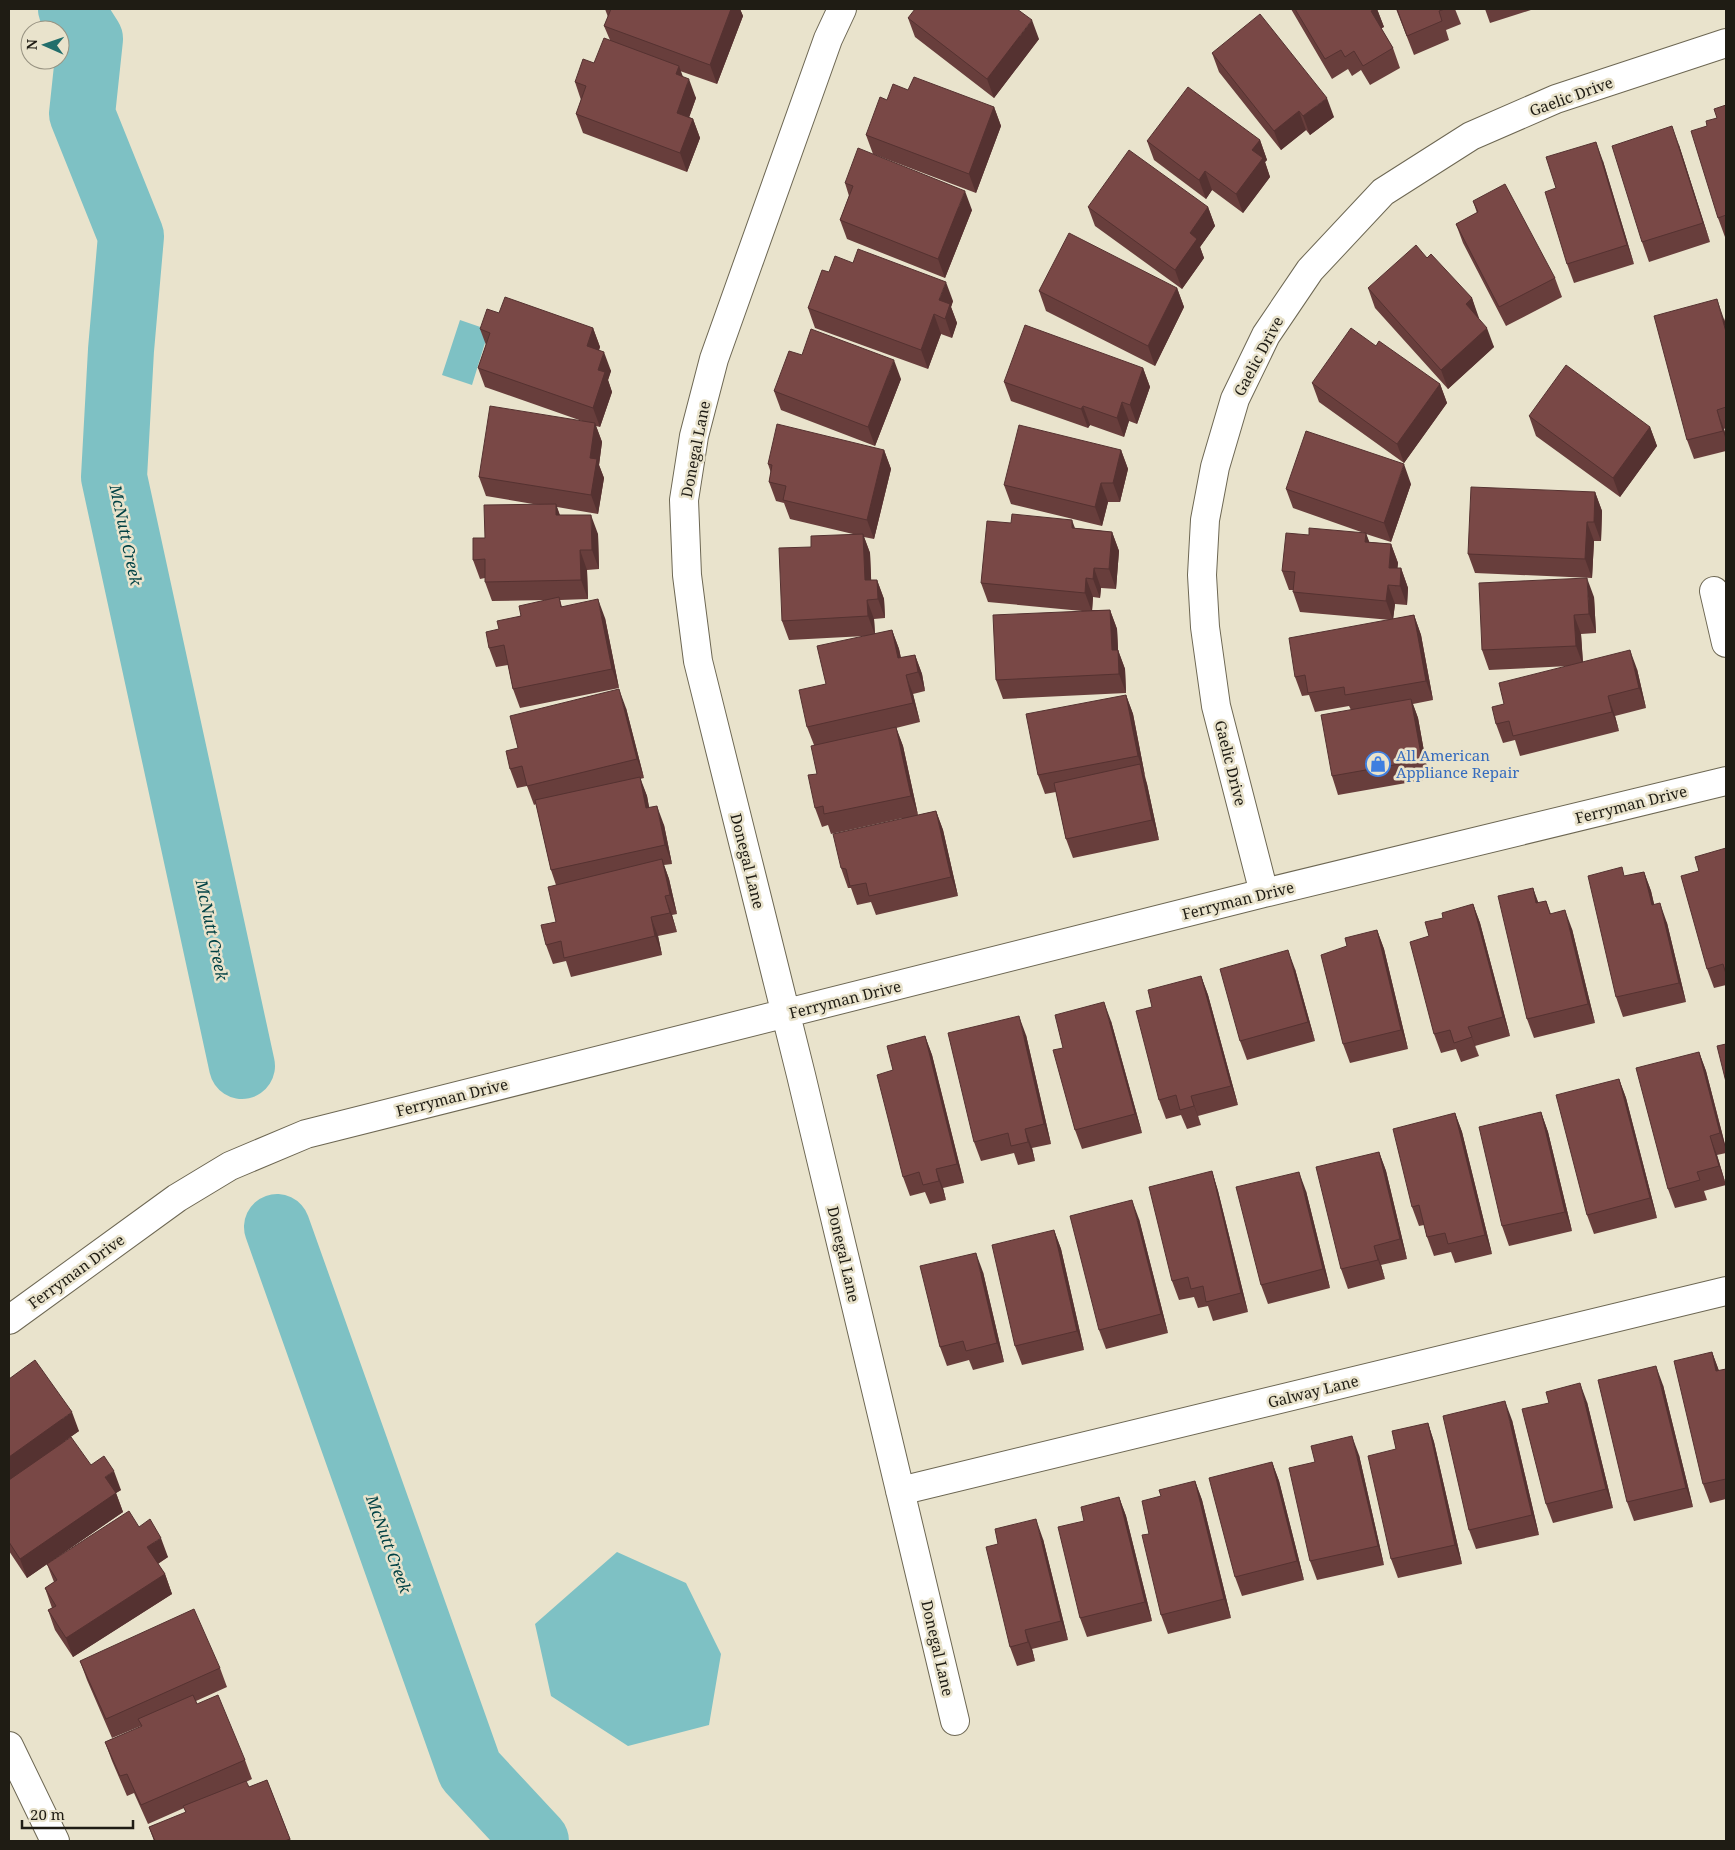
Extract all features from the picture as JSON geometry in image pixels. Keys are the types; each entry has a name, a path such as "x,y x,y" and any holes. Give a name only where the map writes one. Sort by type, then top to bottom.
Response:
{"street":[{"name":"Donegal Lane","path":"842,9 828,39 714,359 694,436 684,500 687,575 698,661 786,1014 955,1721"},
{"name":"Gaelic Drive","path":"1264,893 1216,706 1205,627 1202,574 1206,520 1215,466 1235,399 1266,335 1310,270 1383,192 1471,136 1556,99 1726,43"},
{"path":"1714,591 1726,643"},
{"name":"Ferryman Drive","path":"9,1320 177,1198 230,1166 306,1134 1264,893 1726,781"},
{"name":"Galway Lane","path":"900,1491 1726,1291"},
{"path":"9,1746 55,1841"}],"water":[{"path":"460,320 489,330 472,385 442,375"},
{"path":"617,1552 686,1583 721,1654 709,1725 628,1746 551,1696 535,1624"}],"building":[{"path":"611,9 731,9 710,65 604,26"},
{"path":"915,9 1017,9 1032,20 987,79 908,18"},
{"path":"1295,9 1375,9 1371,11 1393,48 1363,66 1354,51 1345,57 1341,50 1325,59"},
{"path":"1397,9 1445,9 1439,11 1442,21 1407,36"},
{"path":"1260,14 1327,98 1303,116 1299,111 1274,131 1212,53"},
{"path":"604,38 679,66 676,74 689,79 677,113 693,119 680,153 576,114 586,86 575,82 583,59 594,63"},
{"path":"914,77 994,107 969,174 866,135 880,97 887,100 893,84 908,90"},
{"path":"1188,87 1260,140 1252,150 1263,158 1236,194 1205,171 1199,180 1147,141"},
{"path":"1726,105 1726,215 1718,218 1691,131 1707,126 1706,121 1717,118 1714,109"},
{"path":"1672,126 1703,223 1642,242 1612,146"},
{"path":"1596,142 1627,245 1567,264 1545,192 1556,188 1546,157"},
{"path":"858,148 965,191 938,259 840,220 853,186 845,183"},
{"path":"1129,150 1208,207 1190,233 1197,239 1175,270 1088,207"},
{"path":"1505,184 1555,278 1499,307 1456,224 1478,212 1473,201"},
{"path":"1069,233 1177,288 1148,346 1039,291"},
{"path":"1416,245 1427,258 1431,254 1472,298 1466,304 1487,328 1441,370 1368,288"},
{"path":"858,249 946,282 939,300 950,304 945,319 934,314 921,350 808,308 822,270 829,272 835,256 853,263"},
{"path":"505,297 593,328 587,346 604,352 598,370 605,372 593,408 478,368 490,333 480,329 487,309 499,313"},
{"path":"1717,299 1726,332 1726,407 1717,410 1723,431 1687,440 1654,316"},
{"path":"1025,325 1143,368 1130,405 1122,402 1117,418 1083,406 1081,409 1004,382"},
{"path":"1351,328 1376,346 1379,341 1440,384 1397,444 1312,383"},
{"path":"811,329 894,360 868,427 774,391 789,351 802,355"},
{"path":"1566,365 1650,427 1613,478 1529,416"},
{"path":"490,406 595,423 590,458 597,459 591,495 479,477"},
{"path":"777,424 884,450 867,520 783,500 786,486 769,482 772,465 768,464"},
{"path":"1019,425 1121,450 1113,483 1101,483 1095,507 1004,485"},
{"path":"1306,431 1404,464 1384,523 1286,489"},
{"path":"1471,487 1595,492 1594,522 1587,522 1585,559 1468,554"},
{"path":"556,504 556,515 591,515 592,550 580,550 581,580 485,582 485,559 473,560 473,538 485,538 484,505"},
{"path":"1012,514 1072,520 1072,528 1112,532 1109,569 1094,568 1093,579 1086,578 1085,593 981,583 987,521 1011,523"},
{"path":"1309,528 1366,533 1365,542 1391,544 1389,568 1401,568 1400,586 1388,585 1386,601 1293,592 1295,572 1282,571 1286,533 1309,535"},
{"path":"863,534 865,580 877,580 878,599 867,600 868,616 782,621 779,548 811,547 811,536"},
{"path":"1587,578 1589,614 1574,615 1576,646 1482,650 1479,583"},
{"path":"559,597 561,607 598,599 612,669 513,689 504,645 489,648 486,632 499,629 497,621 521,616 519,606"},
{"path":"1110,610 1112,650 1118,650 1119,674 996,680 993,615"},
{"path":"1414,615 1426,681 1345,695 1344,687 1308,693 1305,675 1295,677 1289,638"},
{"path":"892,630 898,658 915,655 918,672 906,675 913,703 807,727 799,690 826,684 817,646"},
{"path":"1630,650 1639,688 1608,696 1612,712 1513,736 1509,721 1496,724 1492,707 1504,704 1499,683"},
{"path":"619,689 637,759 527,786 522,766 510,769 506,751 518,748 510,716"},
{"path":"1126,695 1138,756 1038,775 1026,714"},
{"path":"1411,699 1422,760 1332,776 1321,715"},
{"path":"896,727 911,796 824,814 823,806 815,808 808,775 817,774 811,746"},
{"path":"1140,764 1152,820 1066,839 1054,783"},
{"path":"640,777 646,808 657,806 665,845 551,870 535,800"},
{"path":"936,811 951,877 869,896 866,883 850,886 846,869 841,868 833,834"},
{"path":"1726,848 1726,974 1723,964 1707,969 1681,876 1699,871 1695,857"},
{"path":"662,859 670,895 665,896 670,913 651,917 655,936 564,958 561,941 546,945 541,925 556,922 548,887"},
{"path":"1622,867 1624,876 1644,872 1652,905 1660,903 1679,983 1616,997 1588,876"},
{"path":"1533,888 1536,903 1546,901 1550,914 1565,910 1588,1004 1527,1019 1498,896"},
{"path":"1473,904 1503,1017 1468,1027 1472,1037 1454,1043 1450,1030 1434,1034 1410,942 1429,936 1425,922 1443,918 1442,913"},
{"path":"1377,930 1401,1030 1343,1044 1321,955 1347,946 1345,938"},
{"path":"1288,950 1308,1022 1240,1041 1220,969"},
{"path":"1201,976 1231,1086 1191,1096 1194,1106 1180,1110 1176,1095 1159,1100 1136,1011 1152,1007 1148,990"},
{"path":"1104,1002 1135,1114 1075,1130 1053,1050 1063,1048 1055,1015"},
{"path":"1019,1016 1044,1124 1025,1129 1028,1142 1011,1146 1008,1133 974,1142 948,1033"},
{"path":"925,1036 957,1164 936,1169 939,1181 923,1185 919,1172 903,1177 877,1075 893,1070 887,1046"},
{"path":"1726,1044 1726,1082 1717,1046"},
{"path":"1699,1052 1720,1133 1710,1136 1719,1166 1697,1172 1700,1180 1668,1189 1636,1068"},
{"path":"1619,1079 1650,1198 1587,1215 1556,1095"},
{"path":"1541,1112 1565,1212 1502,1226 1479,1127"},
{"path":"1455,1113 1485,1235 1448,1244 1445,1233 1427,1237 1419,1205 1412,1207 1393,1129"},
{"path":"1379,1152 1400,1239 1374,1246 1378,1260 1341,1269 1316,1167"},
{"path":"1212,1171 1241,1293 1206,1302 1203,1286 1191,1289 1188,1277 1172,1281 1149,1187"},
{"path":"1299,1172 1323,1269 1261,1285 1236,1187"},
{"path":"1132,1200 1161,1314 1099,1330 1070,1216"},
{"path":"1054,1230 1077,1331 1015,1346 992,1245"},
{"path":"976,1253 997,1343 966,1351 963,1341 940,1347 920,1266"},
{"path":"1712,1352 1716,1371 1726,1369 1726,1479 1703,1484 1674,1361"},
{"path":"35,1360 72,1412 9,1457 9,1379"},
{"path":"1656,1366 1686,1488 1627,1502 1598,1380"},
{"path":"1580,1383 1606,1489 1546,1504 1522,1409 1549,1403 1546,1392"},
{"path":"1505,1401 1532,1515 1469,1530 1443,1416"},
{"path":"1428,1423 1455,1545 1391,1559 1368,1456 1396,1449 1392,1431"},
{"path":"1352,1436 1378,1546 1310,1561 1289,1468 1315,1462 1311,1446"},
{"path":"71,1437 91,1465 104,1456 114,1471 105,1477 116,1493 20,1559 9,1542 9,1480"},
{"path":"1272,1462 1297,1561 1235,1577 1209,1478"},
{"path":"1195,1481 1224,1599 1161,1615 1142,1535 1149,1534 1142,1501 1161,1496 1159,1490"},
{"path":"1119,1497 1145,1602 1080,1618 1058,1527 1084,1521 1081,1507"},
{"path":"129,1511 139,1527 150,1519 161,1538 147,1547 165,1574 66,1638 48,1610 56,1606 45,1588 57,1580 47,1564"},
{"path":"1036,1519 1061,1621 1025,1630 1028,1642 1010,1647 986,1547 998,1544 995,1529"},
{"path":"194,1609 220,1668 106,1719 80,1661"},
{"path":"193,1695 197,1704 218,1695 245,1760 141,1805 127,1774 120,1776 105,1742 142,1726 138,1719"},
{"path":"267,1780 290,1839 285,1841 155,1841 149,1827 186,1812 183,1806 246,1781 249,1787"}],"waterway":[{"name":"McNutt Creek","path":"71,9 90,39 82,114 131,236 121,350 114,477 242,1066"},
{"name":"McNutt Creek","path":"277,1227 470,1770 536,1841"}],"place":[{"name":"All American Appliance Repair","path":"1378,764"}]}
